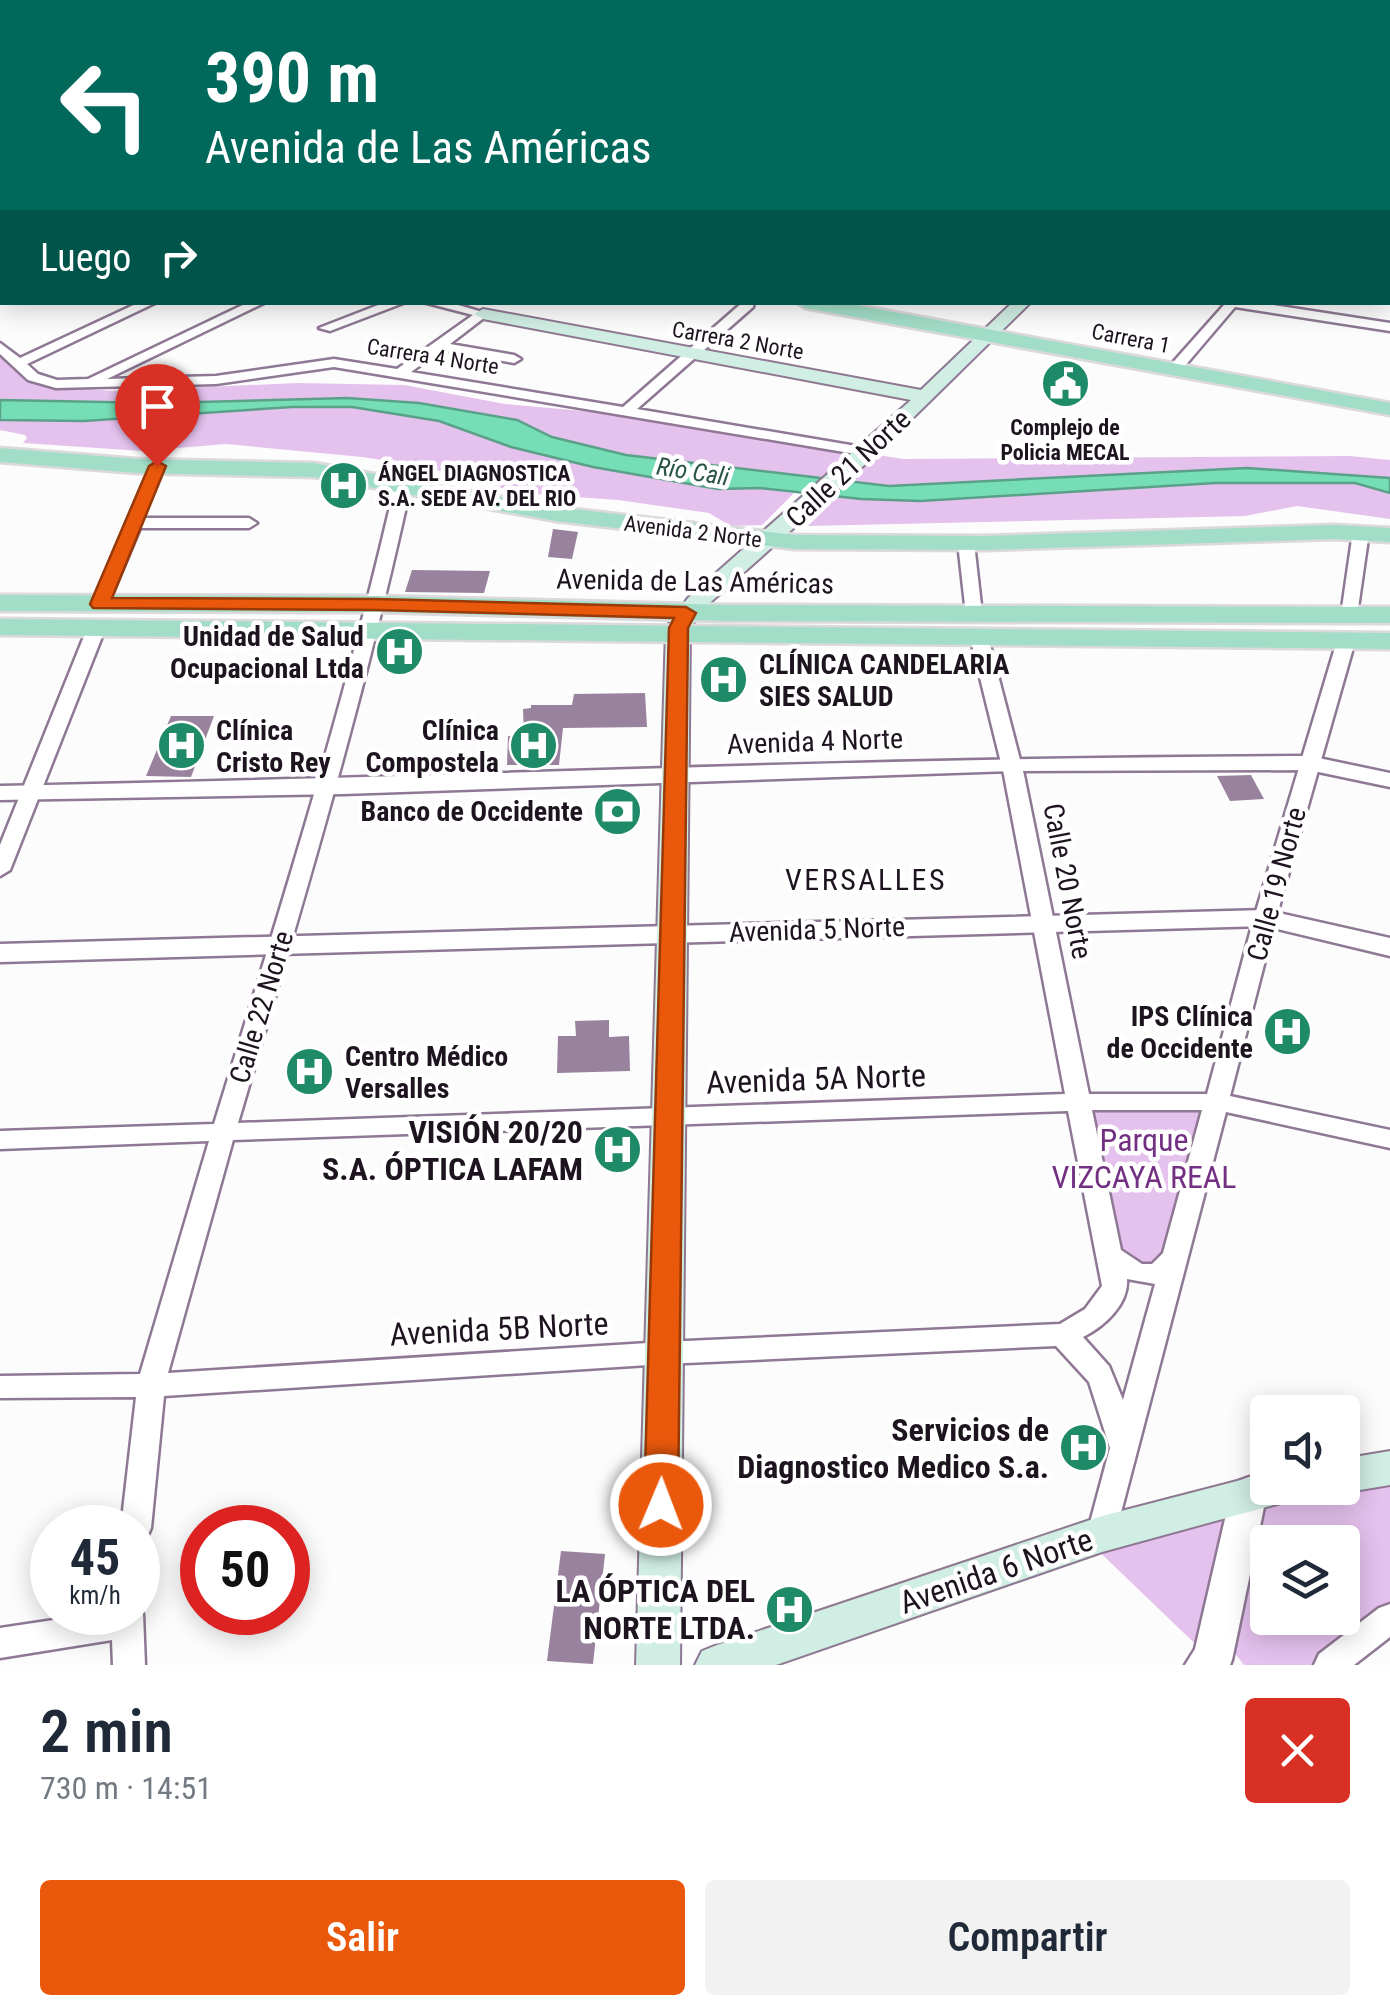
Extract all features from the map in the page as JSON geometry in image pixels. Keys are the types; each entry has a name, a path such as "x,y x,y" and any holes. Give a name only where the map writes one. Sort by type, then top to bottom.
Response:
{"main road":[{"name":"Carrera 1","path":"820,305 1390,410"},
{"name":"Calle 21 Norte","path":"682,624 868,452 921,392 1020,305"},
{"name":"Carrera 2 Norte","path":"490,308 689,356 921,392"},
{"name":"Avenida 2 Norte","path":"0,455 157,466 314,470 556,514 769,540 966,543 1361,532 1390,535"},
{"name":"Avenida de Las Américas","path":"0,602 98,616"},
{"name":"Avenida de Las Américas","path":"1347,628 1390,615"},
{"name":"Avenida de Las Américas","path":"0,628 98,616 373,617 682,624 1347,628 1390,641"},
{"path":"658,1665 682,624"},
{"path":"1360,1473 1390,1468"},
{"name":"Avenida 6 Norte","path":"717,1665 1102,1534 1250,1494"}],"street":[{"path":"84,384 254,305"},
{"path":"324,328 391,305"},
{"name":"Carrera 2 Norte","path":"460,305 490,308"},
{"path":"627,411 748,305"},
{"path":"1173,371 1228,305"},
{"path":"1243,305 1390,328"},
{"path":"17,364 145,306"},
{"path":"401,373 490,308"},
{"name":"Carrera 4 Norte","path":"0,346 33,377 56,384 216,380 334,362 868,452"},
{"path":"438,346 514,359"},
{"path":"0,870 157,466"},
{"name":"Calle 22 Norte","path":"138,1505 151,1385 328,787 402,489"},
{"path":"134,523 249,522"},
{"name":"Calle 19 Norte","path":"1102,1534 1347,628 1361,532"},
{"name":"Calle 20 Norte","path":"966,543 976,625 1012,764 1115,1286"},
{"name":"Avenida 4 Norte","path":"0,793 328,787 1012,764 1310,763 1390,780"},
{"name":"Avenida 5 Norte","path":"0,952 1266,918 1390,947"},
{"name":"Avenida 5A Norte","path":"0,1140 1076,1102 1218,1102 1390,1139"},
{"path":"1110,1256 1124,1268 1154,1276 1166,1270 1175,1254"},
{"name":"Avenida 5B Norte","path":"0,1388 151,1385 1062,1335 1090,1324 1107,1306 1115,1286"},
{"path":"1062,1335 1088,1356 1102,1375 1113,1400 1124,1447"},
{"path":"1205,1665 1212,1660 1258,1505"},
{"path":"1330,1665 1390,1618"},
{"path":"0,1643 41,1635"},
{"path":"128,1635 129,1665"}],"green space":[{"path":"0,357 30,382 54,388 120,391 297,383 404,385 505,404 627,415 903,459 1350,456 1390,460 1390,478 1247,468 889,486 626,455 552,437 517,420 419,403 0,400"},
{"path":"292,407 352,407 439,421 511,447 718,489 759,488 794,493 762,525 731,526 709,513 618,500 520,493 422,466 362,457 226,444 142,451 23,443 25,435 0,430 0,420 84,421"},
{"path":"1215,483 1355,483 1390,493 1390,519 1297,506 1245,516 808,526 837,497 920,501"},
{"name":"Parque VIZCAYA REAL","path":"1076,1102 1218,1102 1166,1270 1124,1268"},
{"path":"1390,1468 1390,1618 1330,1665 1244,1665 1218,1632 1212,1660 1087,1540 1249,1493 1250,1505 1360,1505 1360,1480"}],"water":[{"name":"Río Cali","path":"347,398 419,403 517,420 552,437 626,455 889,486 1247,468 1390,478 1390,493 1355,483 1215,483 920,501 861,499 759,488 718,489 593,467 511,447 439,421 352,407 292,407 84,421 0,420 0,400 161,403"}],"building":[{"path":"553,529 578,532 572,559 548,557"},
{"path":"412,570 490,571 484,593 405,592"},
{"path":"645,693 647,727 563,728 559,765 507,765 508,736 524,737 523,709 531,705 572,705 574,694"},
{"name":"Clínica Cristo Rey","path":"171,716 214,716 191,777 146,776"},
{"path":"1251,775 1264,799 1230,801 1217,776"},
{"name":"Banco de Occidente","path":"639,800 640,822 596,823 596,801"},
{"path":"609,1020 609,1037 629,1036 630,1071 557,1073 558,1036 576,1036 575,1021"},
{"path":"561,1551 605,1554 593,1664 547,1661"}],"place":[{"name":"Complejo de Policia MECAL","path":"1065,383"},
{"name":"ÁNGEL DIAGNOSTICA S.A. SEDE AV. DEL RIO","path":"343,486"},
{"name":"Unidad de Salud Ocupacional Ltda","path":"399,652"},
{"name":"CLÍNICA CANDELARIA SIES SALUD","path":"724,680"},
{"name":"Clínica Cristo Rey","path":"181,746"},
{"name":"Clínica Compostela","path":"534,746"},
{"name":"Banco de Occidente","path":"618,811"},
{"name":"IPS Clínica de Occidente","path":"1288,1032"},
{"name":"Centro Médico Versalles","path":"310,1072"},
{"name":"VISIÓN 20/20 S.A. ÓPTICA LAFAM","path":"618,1150"},
{"name":"Servicios de Diagnostico Medico S.a.","path":"1084,1448"},
{"name":"LA ÓPTICA DEL NORTE LTDA.","path":"790,1609"}],"district":[{"name":"VERSALLES","path":"866,880"}],"route":[{"path":"157,466 100,604 376,604 686,613 678,628 661,1505"}]}
